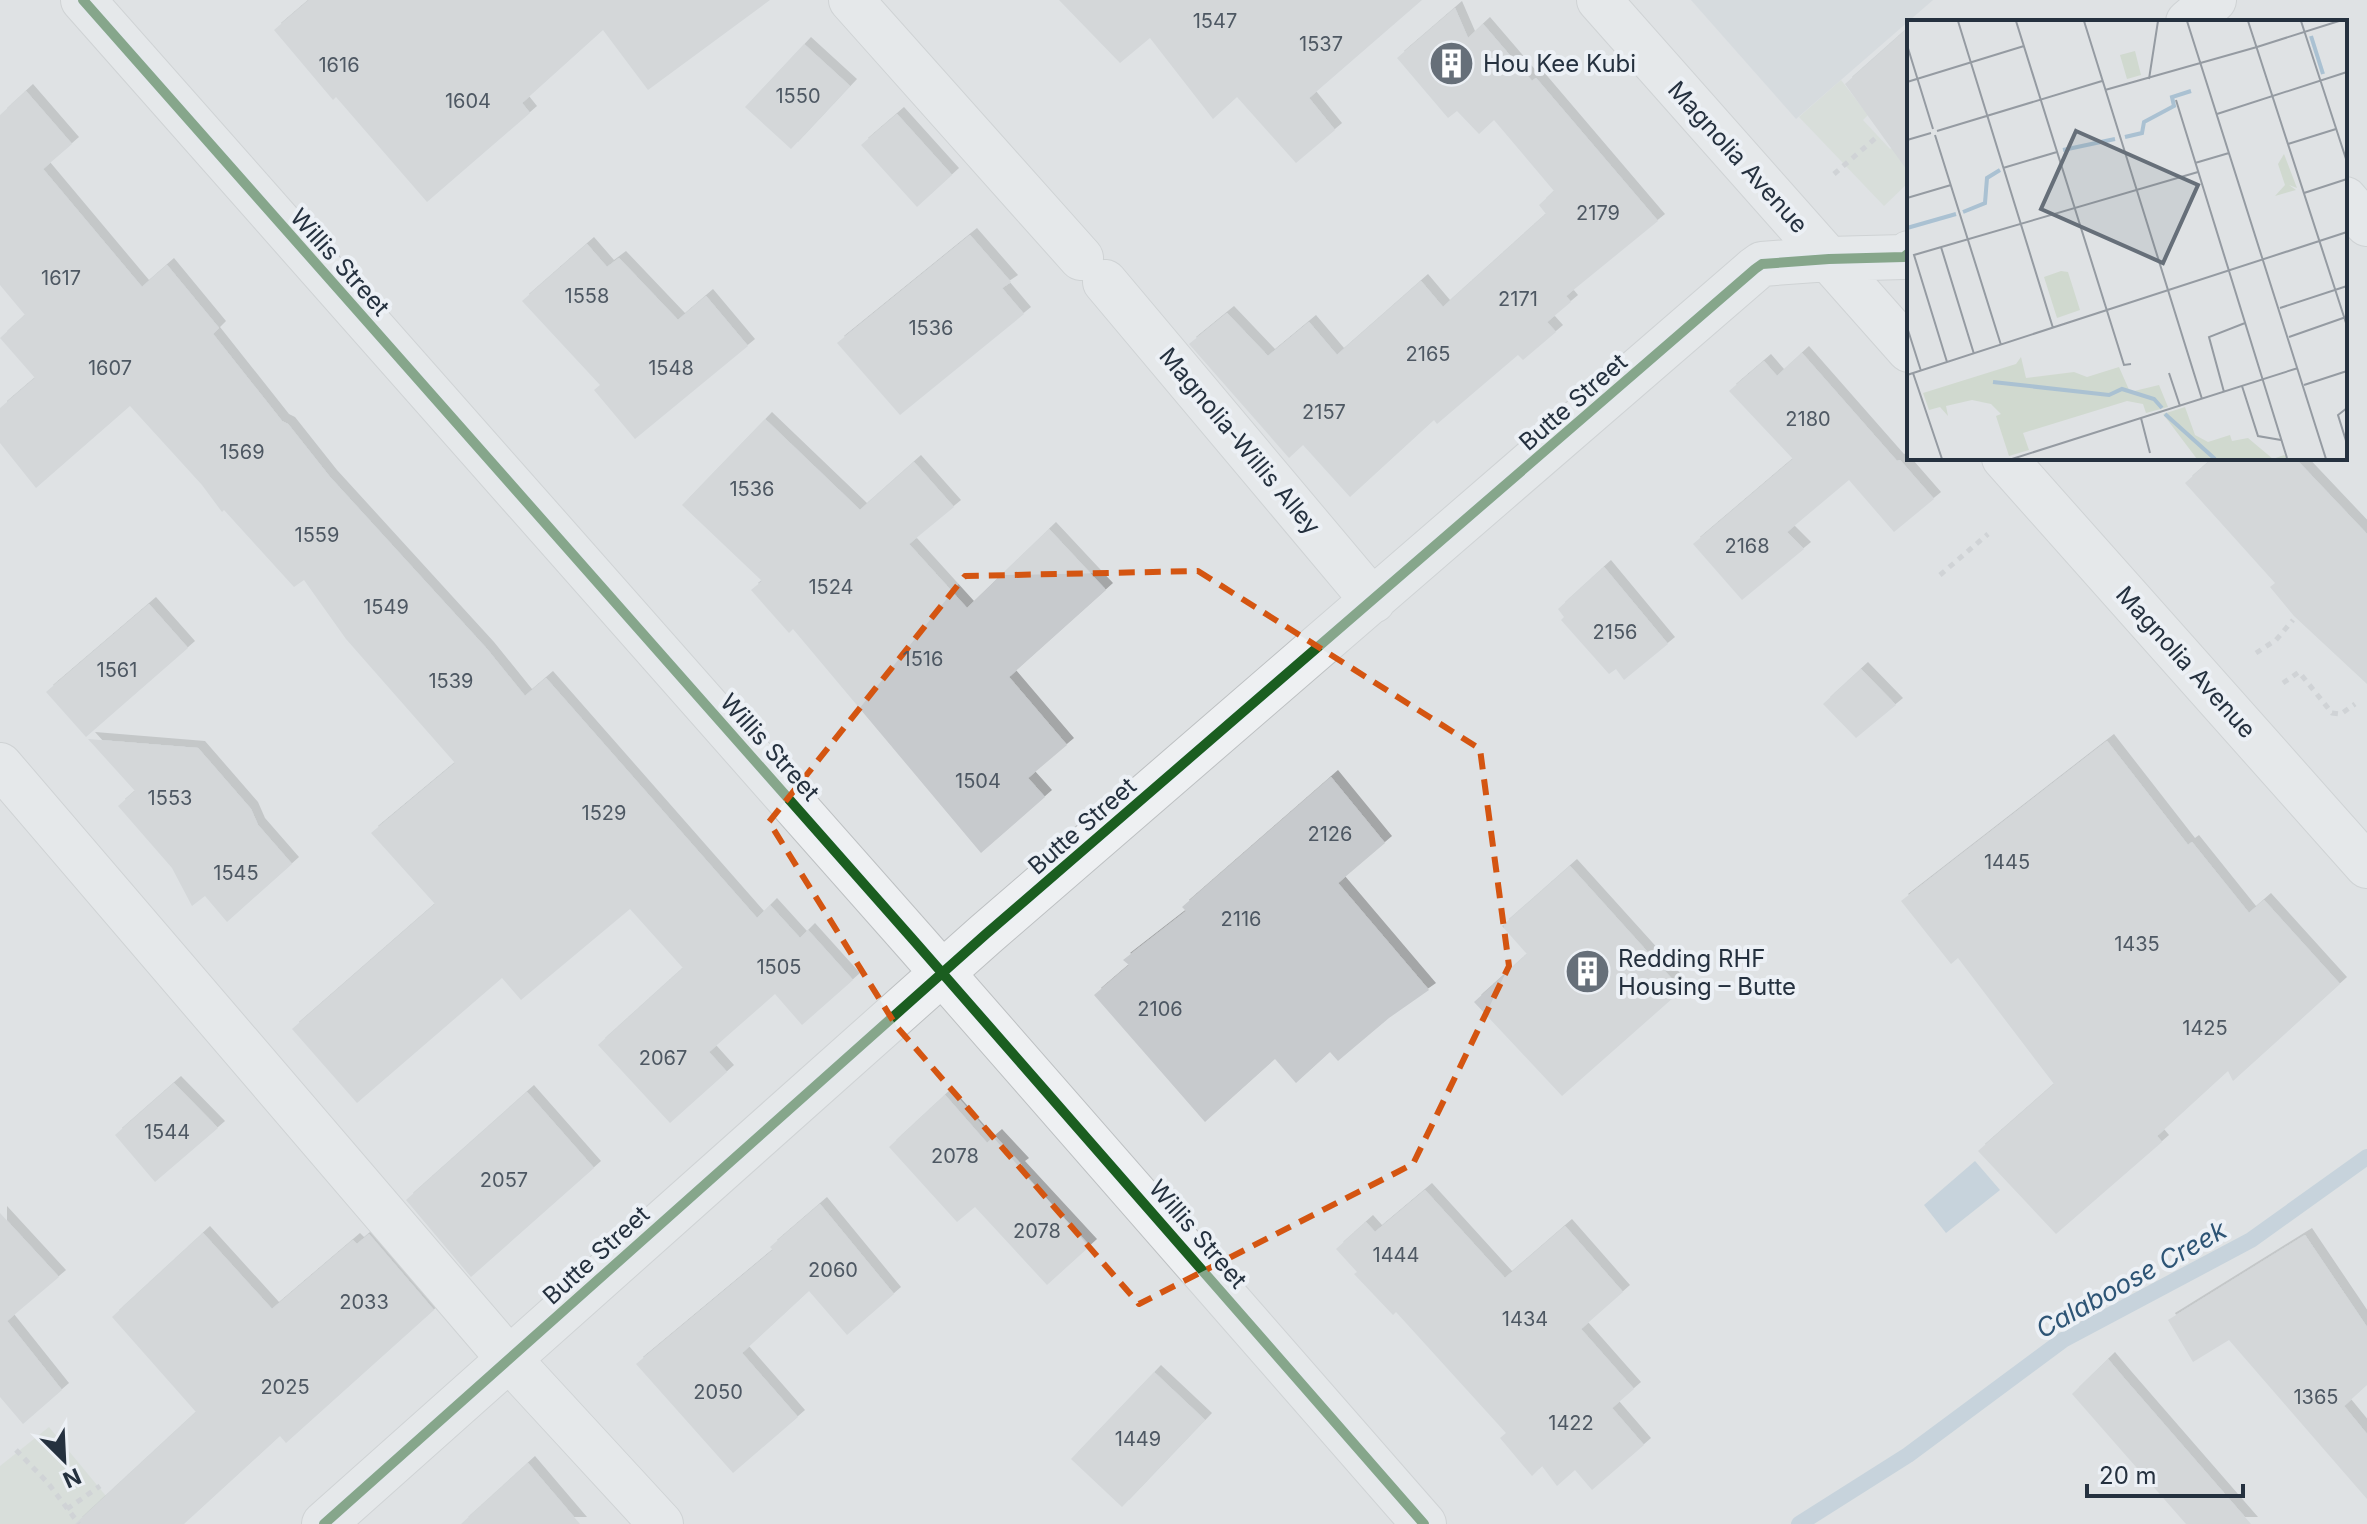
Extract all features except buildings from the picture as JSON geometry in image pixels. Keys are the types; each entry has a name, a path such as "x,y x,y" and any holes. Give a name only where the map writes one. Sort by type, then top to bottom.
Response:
{"street":[{"name":"Willis Street","path":"83,0 943,973 1424,1524"},
{"name":"Magnolia-Willis Alley","path":"851,0 1093,270 1373,601"},
{"name":"Magnolia Avenue","path":"1599,0 1907,348"},
{"path":"2190,20 2214,0"},
{"path":"2347,201 2367,224"},
{"name":"Butte Street","path":"324,1524 943,973 1762,264 1907,255"},
{"name":"Magnolia Avenue","path":"2006,460 2367,866"},
{"path":"0,765 509,1359 661,1524"}],"path":[{"path":"1834,174 1878,136"},
{"path":"1940,575 1988,534"},
{"path":"2256,653 2276,640 2293,620"},
{"path":"2283,683 2299,672 2332,713 2341,714 2355,704"},
{"path":"16,1450 48,1483 79,1524"},
{"path":"67,1509 100,1486"}],"highlighted area":[{"path":"1198,571 1480,749 1509,966 1413,1164 1139,1304 897,1027 769,822 965,576"}],"shaded area":[{"path":"1691,0 1933,0 1907,20 1796,119"},
{"path":"1841,80 1868,115 1863,120 1890,149 1907,134 1907,184 1884,206 1799,117"},
{"path":"49,1427 106,1496 106,1524 0,1524 0,1466"}],"water":[{"path":"1975,1161 2000,1190 1946,1233 1924,1205"}],"waterway":[{"name":"Calaboose Creek","path":"1799,1524 1908,1455 2063,1340 2251,1240 2367,1157"}],"cycle path":[{"path":"83,0 916,943 1424,1524"},
{"path":"324,1524 986,934 1755,269 1762,264 1907,255"}],"place":[{"name":"Hou Kee Kubi","path":"1452,63"},
{"name":"Redding RHF Housing – Butte","path":"1587,972"}]}
